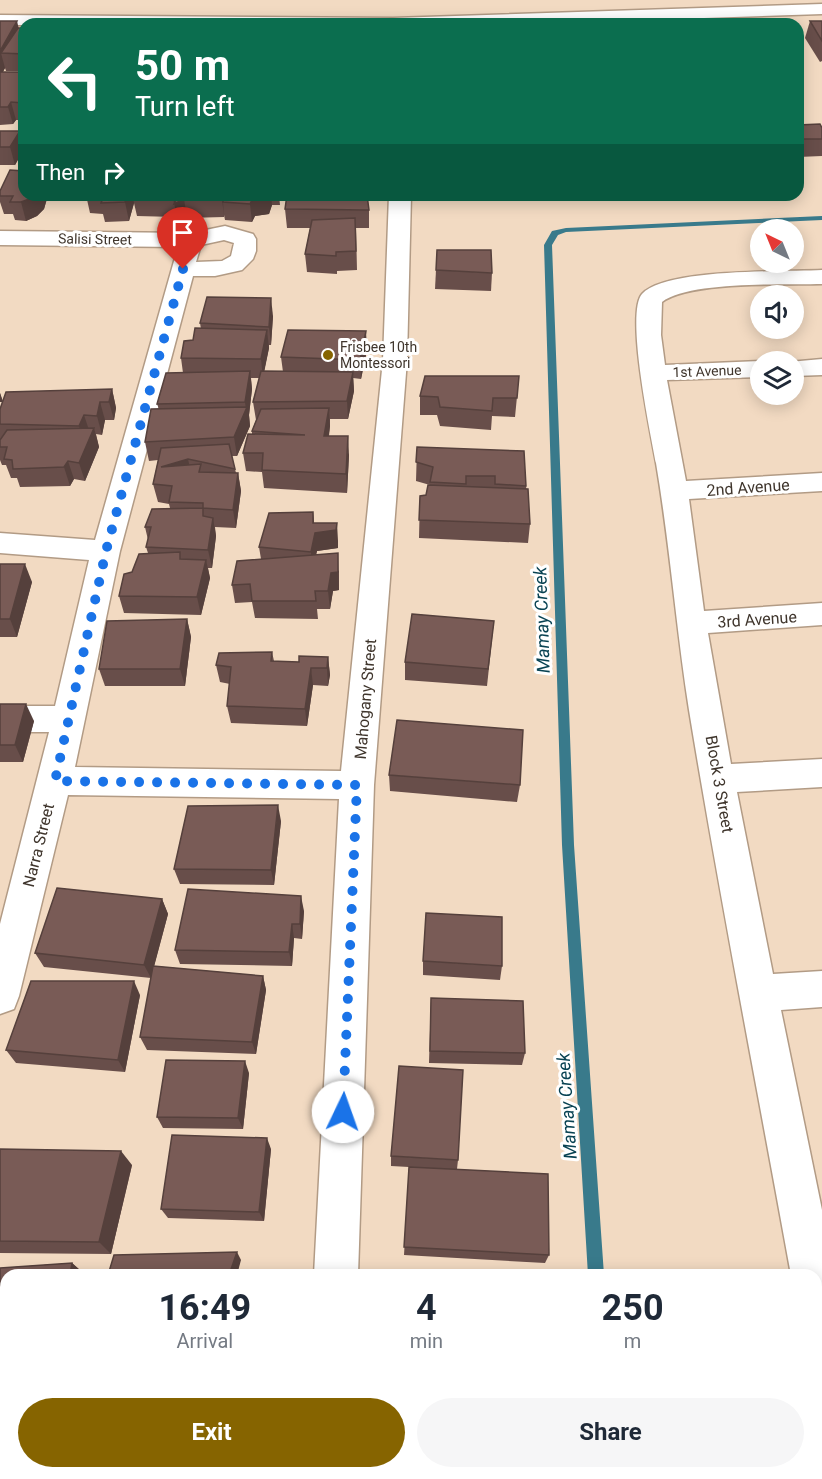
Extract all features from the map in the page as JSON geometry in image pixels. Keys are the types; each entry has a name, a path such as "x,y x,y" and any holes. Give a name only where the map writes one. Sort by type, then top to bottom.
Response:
{"street":[{"path":"176,18 182,0"},
{"path":"393,0 393,18"},
{"path":"618,0 625,18"},
{"path":"675,18 822,9"},
{"path":"0,20 18,20"},
{"path":"804,24 822,23"},
{"path":"0,33 18,33"},
{"name":"Mahogany Street","path":"336,1269 357,785 395,360 400,201"},
{"name":"Salisi Street","path":"0,238 187,255"},
{"name":"Narra Street","path":"0,996 55,781 106,551 187,255"},
{"name":"Block 3 Street","path":"812,1269 718,779 691,623 675,491 654,373 648,311 651,298 657,292 683,284 822,277"},
{"path":"804,368 822,367"},
{"name":"1st Avenue","path":"654,373 750,369"},
{"name":"2nd Avenue","path":"675,491 822,482"},
{"path":"0,543 106,551"},
{"name":"3rd Avenue","path":"691,623 822,614"},
{"path":"0,718 69,718"},
{"path":"718,779 822,773"},
{"path":"55,781 357,785"},
{"path":"759,993 822,989"}],"building":[{"path":"0,21 17,21 0,51"},
{"path":"810,21 822,21 822,41"},
{"path":"18,28 18,54 1,53"},
{"path":"0,72 18,72 18,103 11,102 8,107 0,107"},
{"path":"820,124 822,139 804,139 804,125"},
{"path":"0,131 18,131 10,147 0,147"},
{"path":"10,170 18,171 18,201 24,201 10,202 13,196 0,196"},
{"path":"102,201 125,201 125,202 101,203"},
{"path":"223,201 252,201 250,204"},
{"path":"286,201 368,201 369,210 285,209"},
{"path":"355,218 356,251 336,252 336,256 305,254 312,220"},
{"path":"437,250 491,250 492,273 436,270"},
{"path":"207,297 271,298 269,327 200,323"},
{"path":"195,328 267,330 261,359 181,358 184,341 193,340"},
{"path":"288,330 366,331 360,360 281,357"},
{"path":"250,371 245,402 157,404 166,373"},
{"path":"261,371 353,372 347,401 253,402"},
{"path":"425,376 519,376 517,398 493,398 492,411 440,407 438,397 420,396"},
{"path":"112,389 109,402 100,402 97,416 84,415 79,426 0,424 0,409 6,392"},
{"path":"247,407 234,437 145,442 151,409"},
{"path":"329,408 324,436 348,436 346,474 262,470 263,453 243,453 248,434 305,435 252,431 261,409"},
{"path":"94,428 79,463 68,461 64,467 13,469 12,460 4,459 7,447 0,447 0,440 7,430"},
{"path":"229,444 235,469 188,459 161,467 201,464 199,472 238,473 233,510 203,508 203,503 169,502 172,486 153,484 161,448"},
{"path":"417,447 524,451 526,486 495,484 495,476 466,476 466,484 430,482 433,467 416,462"},
{"path":"428,485 528,489 530,524 419,520 420,496 426,495"},
{"path":"203,508 203,516 213,518 208,550 146,547 151,527 145,527 152,509"},
{"path":"313,512 313,523 337,523 336,530 315,533 311,552 259,547 269,513"},
{"path":"180,552 180,559 206,560 197,597 119,596 124,574 132,572 139,554"},
{"path":"338,553 338,572 331,573 328,591 315,591 316,601 252,601 250,584 232,585 237,561"},
{"path":"0,564 25,564 10,619 0,619"},
{"path":"412,614 494,621 488,669 405,662"},
{"path":"187,619 180,669 99,669 107,621"},
{"path":"272,652 271,661 299,662 299,656 328,657 327,668 311,668 305,709 227,706 231,667 216,665 219,653"},
{"path":"0,704 26,704 15,745 0,745"},
{"path":"397,720 523,730 520,785 389,775"},
{"path":"278,805 271,870 174,869 188,806"},
{"path":"57,888 162,899 144,965 35,953"},
{"path":"188,889 301,896 300,924 292,924 289,952 175,950"},
{"path":"426,913 502,917 502,966 423,961"},
{"path":"153,966 263,976 252,1042 140,1037"},
{"path":"31,981 134,981 118,1060 6,1050"},
{"path":"431,998 523,1001 525,1053 430,1051"},
{"path":"166,1060 245,1061 238,1118 157,1117"},
{"path":"399,1066 463,1070 458,1160 391,1156"},
{"path":"172,1135 267,1138 259,1212 161,1209"},
{"path":"0,1149 121,1151 99,1242 0,1241"},
{"path":"409,1167 548,1174 549,1255 404,1247"},
{"path":"237,1252 231,1269 110,1269 114,1255"},
{"path":"72,1263 71,1269 0,1268"}],"waterway":[{"name":"Mamay Creek","path":"596,1269 568,845 548,245 555,233 566,230 822,218"}],"place":[{"name":"Frisbee 10th Montessori","path":"328,355"}],"route":[{"path":"183,269 106,551 55,781 357,785 343,1112"}]}
